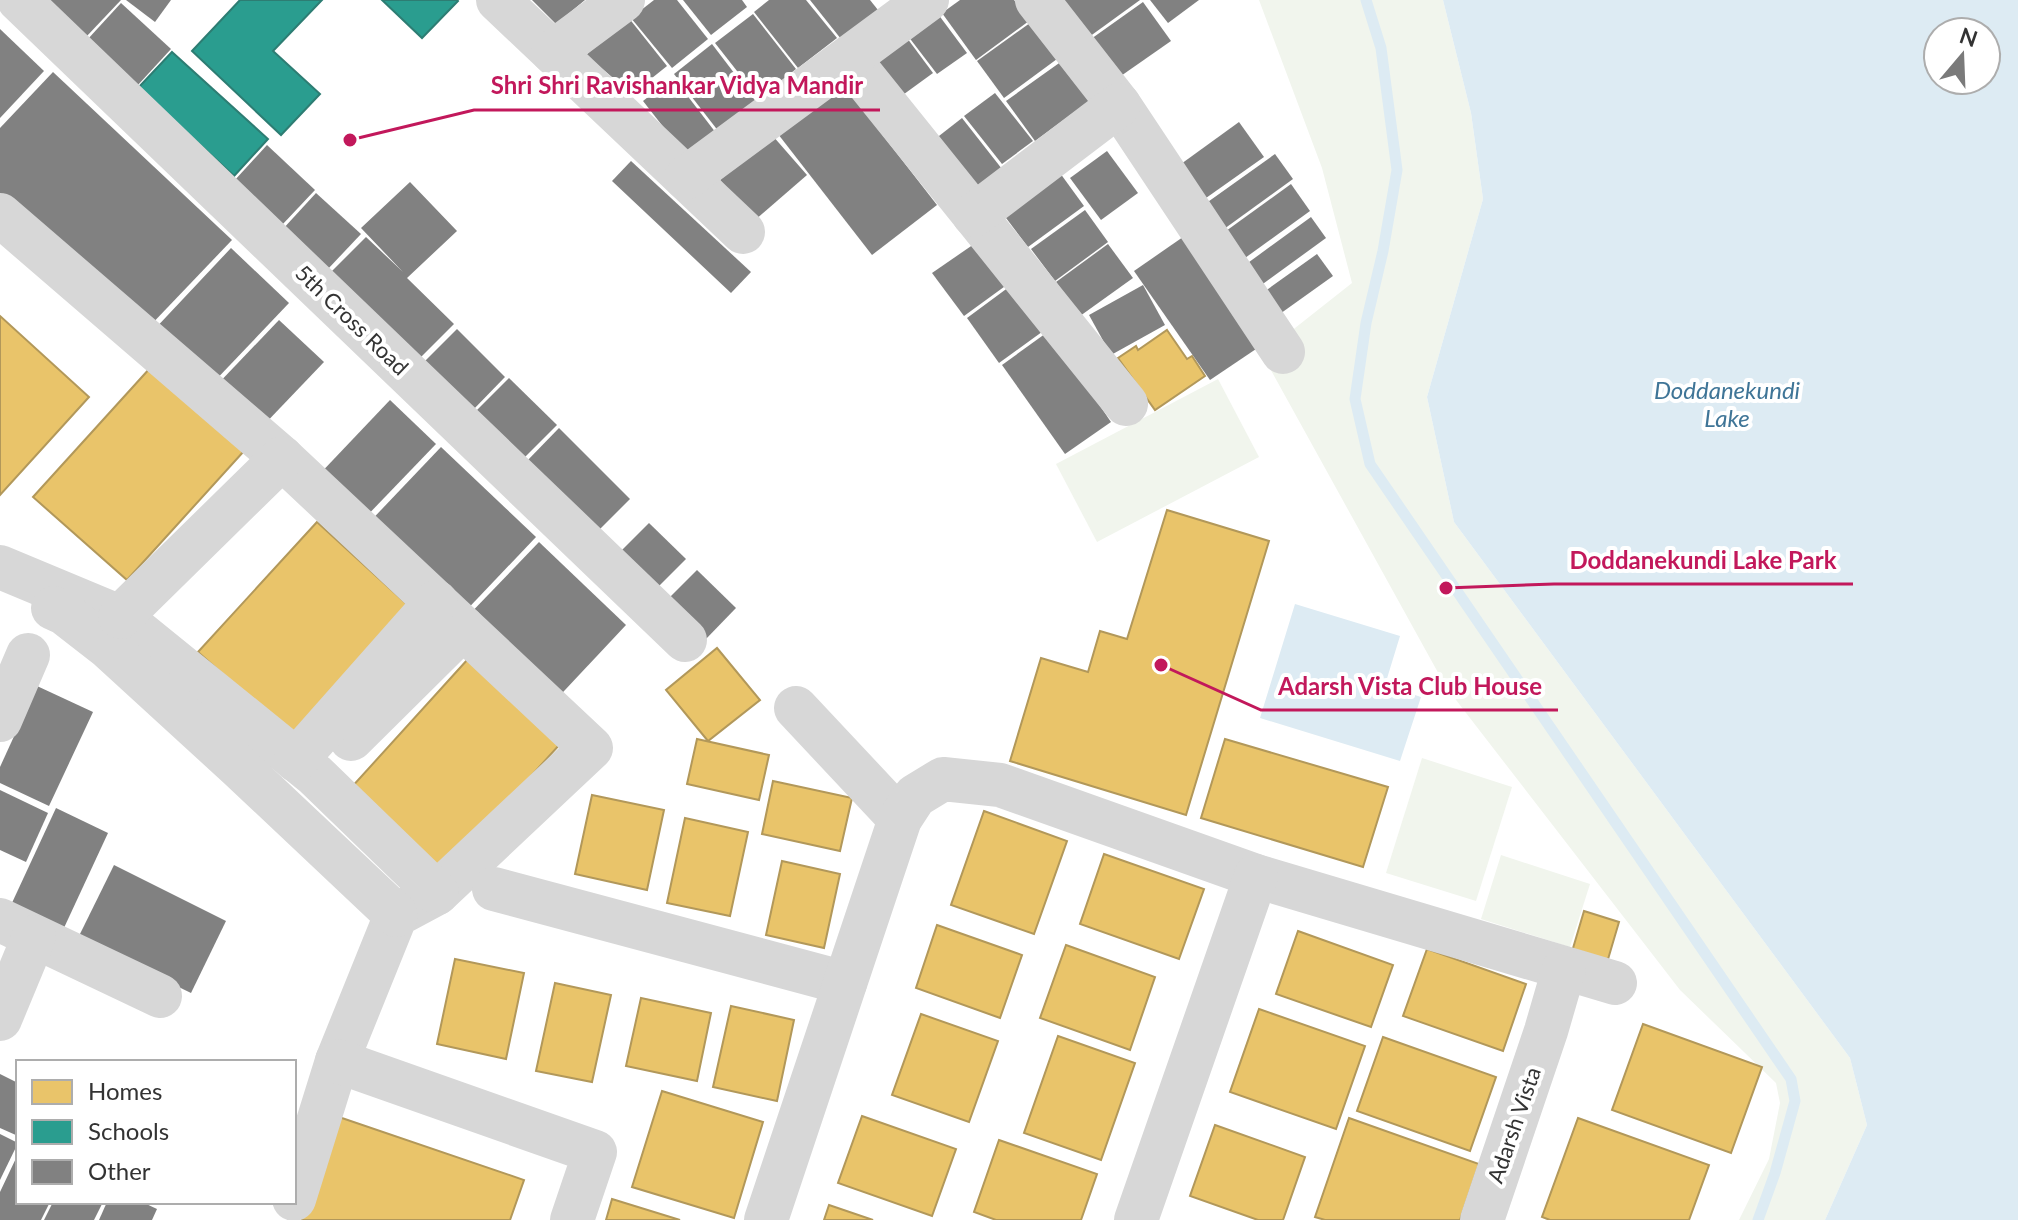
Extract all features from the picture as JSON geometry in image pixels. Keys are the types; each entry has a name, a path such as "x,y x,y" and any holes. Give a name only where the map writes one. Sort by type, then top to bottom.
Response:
{"street":[{"name":"5th Cross Road","path":"19,0 685,640"},
{"path":"498,0 743,232"},
{"path":"553,52 623,0"},
{"path":"686,178 927,0"},
{"path":"1037,0 1119,105 1283,352"},
{"path":"849,59 1126,404"},
{"path":"974,215 1119,105"},
{"path":"1,217 293,468 591,748 437,893 396,915 337,1061 296,1194"},
{"path":"132,626 293,468"},
{"path":"0,567 132,626 306,767 437,893"},
{"path":"0,584 64,613 109,648 396,915"},
{"path":"306,767 449,615"},
{"path":"0,720 28,655"},
{"path":"796,708 900,819"},
{"path":"766,1220 900,819 915,796 943,779 1000,785 1256,876 1615,983"},
{"path":"1136,1220 1256,876"},
{"path":"494,889 845,983"},
{"path":"0,1019 17,928 160,996"},
{"name":"Adarsh Vista","path":"1482,1220 1564,969"},
{"path":"337,1061 595,1152 572,1220"}],"shaded area":[{"path":"1259,0 1443,0 1471,113 1483,199 1427,397 1454,522 1850,1058 1867,1125 1825,1220 1739,1220 1769,1159 1780,1103 1776,1083 1680,990 1446,687 1262,354 1352,283 1322,168"},
{"path":"1218,379 1259,457 1097,542 1056,464"},
{"path":"1422,758 1512,787 1476,901 1386,873"},
{"path":"1501,855 1590,884 1570,947 1481,919"}],"water":[{"name":"Doddanekundi Lake","path":"1443,0 2018,0 2018,1220 1825,1220 1867,1125 1850,1058 1454,522 1427,397 1483,199 1471,113"},
{"path":"1295,604 1400,636 1385,685 1421,697 1400,761 1260,718"}],"building: Homes":[{"path":"0,316 89,397 0,495"},
{"path":"1167,330 1187,359 1192,356 1205,376 1155,410 1118,358 1136,346 1138,350"},
{"path":"151,367 244,451 127,580 33,497"},
{"path":"1167,510 1269,541 1186,815 1010,761 1041,658 1088,672 1100,631 1127,639"},
{"path":"317,522 409,606 291,735 198,652"},
{"path":"717,648 760,700 708,741 666,690"},
{"path":"468,659 561,743 443,873 350,789"},
{"path":"697,739 769,755 759,800 687,784"},
{"path":"1225,739 1388,787 1363,867 1201,818"},
{"path":"773,781 852,798 840,851 762,834"},
{"path":"592,795 664,810 647,890 575,874"},
{"path":"984,811 1067,841 1034,934 951,905"},
{"path":"685,818 748,832 730,916 667,903"},
{"path":"1104,854 1204,889 1179,959 1080,924"},
{"path":"782,861 840,874 824,948 766,935"},
{"path":"1584,911 1619,922 1606,966 1571,955"},
{"path":"937,925 1022,955 1000,1018 916,988"},
{"path":"1298,931 1393,965 1371,1027 1276,994"},
{"path":"1066,945 1155,977 1130,1050 1040,1018"},
{"path":"1427,949 1526,984 1503,1051 1403,1016"},
{"path":"455,959 524,973 506,1059 437,1044"},
{"path":"555,983 611,995 592,1082 536,1071"},
{"path":"641,998 711,1013 697,1081 626,1066"},
{"path":"731,1006 794,1020 777,1101 713,1087"},
{"path":"1259,1009 1365,1046 1336,1129 1230,1092"},
{"path":"921,1014 998,1041 969,1122 892,1095"},
{"path":"1643,1024 1762,1067 1731,1153 1612,1110"},
{"path":"1058,1036 1135,1063 1101,1160 1024,1133"},
{"path":"1383,1037 1496,1077 1470,1151 1357,1111"},
{"path":"662,1091 763,1122 734,1218 632,1187"},
{"path":"336,1116 524,1180 510,1220 300,1220"},
{"path":"862,1116 956,1149 932,1216 838,1183"},
{"path":"1349,1118 1479,1164 1460,1220 1325,1220 1315,1217"},
{"path":"1578,1118 1709,1165 1689,1220 1550,1220 1542,1217"},
{"path":"1215,1125 1305,1157 1283,1220 1258,1220 1190,1196"},
{"path":"999,1140 1097,1174 1081,1220 996,1220 974,1212"},
{"path":"612,1199 680,1220 606,1220"},
{"path":"829,1205 873,1220 824,1220"}],"building: Schools":[{"path":"240,0 322,0 273,51 320,94 281,135 192,51"},
{"path":"382,0 457,0 458,1 422,38"},
{"path":"172,52 268,139 234,176 138,88"}],"building: Other":[{"path":"45,0 121,0 86,37"},
{"path":"126,0 171,0 155,22"},
{"path":"532,0 585,0 556,24"},
{"path":"654,0 677,0 708,39 672,68 631,18"},
{"path":"683,0 742,0 747,7 711,35"},
{"path":"769,0 806,0 837,38 798,68 754,12"},
{"path":"810,0 870,0 878,10 841,39"},
{"path":"960,0 1014,0 1029,21 976,60 942,13"},
{"path":"1062,0 1140,0 1089,37"},
{"path":"1150,0 1199,0 1168,23"},
{"path":"1143,2 1171,41 1118,78 1091,39"},
{"path":"121,3 171,49 137,86 87,40"},
{"path":"753,14 796,69 759,99 715,43"},
{"path":"938,14 967,53 937,74 908,36"},
{"path":"628,17 667,66 632,94 586,55"},
{"path":"1030,23 1057,59 1004,98 977,61"},
{"path":"0,29 44,71 0,118"},
{"path":"907,38 933,73 900,97 874,62"},
{"path":"712,44 757,103 719,132 674,74"},
{"path":"1062,61 1091,100 1035,141 1006,101"},
{"path":"53,72 232,240 146,330 0,193 0,128"},
{"path":"673,77 716,133 686,156 643,101"},
{"path":"843,84 937,205 872,255 778,134"},
{"path":"995,93 1033,141 1002,164 964,116"},
{"path":"962,118 1002,169 969,194 930,143"},
{"path":"1239,122 1264,157 1206,198 1181,164"},
{"path":"772,135 807,175 755,220 720,180"},
{"path":"267,145 315,190 282,225 234,181"},
{"path":"1107,151 1138,193 1101,220 1070,178"},
{"path":"1275,154 1293,179 1224,229 1205,204"},
{"path":"631,161 751,272 731,293 612,181"},
{"path":"1060,173 1084,206 1028,247 1003,214"},
{"path":"410,182 457,231 407,278 454,324 416,362 328,275 366,237 403,272 361,228"},
{"path":"1291,184 1310,211 1245,258 1226,231"},
{"path":"316,193 361,234 327,270 282,230"},
{"path":"1085,210 1108,242 1055,281 1031,249"},
{"path":"1311,217 1326,238 1260,286 1245,265"},
{"path":"1183,237 1259,347 1210,380 1134,271"},
{"path":"977,242 1008,284 964,316 932,273"},
{"path":"1108,244 1133,278 1080,316 1056,282"},
{"path":"231,248 289,303 209,387 151,333"},
{"path":"1317,254 1333,276 1277,316 1261,294"},
{"path":"1013,284 1046,329 999,363 967,318"},
{"path":"1143,285 1165,325 1111,355 1089,315"},
{"path":"279,320 324,362 259,430 214,388"},
{"path":"457,329 505,377 471,412 422,364"},
{"path":"1049,331 1111,422 1065,454 1002,365"},
{"path":"509,378 557,425 520,462 472,415"},
{"path":"390,400 436,444 360,523 314,480"},
{"path":"559,428 630,499 596,533 525,463"},
{"path":"441,447 536,537 458,619 362,530"},
{"path":"649,523 686,559 658,587 621,551"},
{"path":"539,542 626,625 550,706 462,622"},
{"path":"697,570 736,608 704,641 665,602"},
{"path":"37,686 93,712 49,806 0,783 0,767"},
{"path":"0,790 48,813 26,862 0,850"},
{"path":"56,808 108,833 63,930 11,905"},
{"path":"114,865 226,921 191,993 78,938"},
{"path":"0,1074 16,1082 16,1135 0,1128"},
{"path":"0,1134 16,1142 16,1147 0,1180"},
{"path":"16,1158 16,1204 49,1204 41,1220 0,1220 0,1192"},
{"path":"52,1204 102,1204 94,1220 44,1220"},
{"path":"106,1204 146,1204 157,1209 152,1220 99,1220"}],"waterway":[{"path":"1366,0 1381,48 1397,170 1366,323 1355,399 1370,464 1791,1079 1795,1101 1758,1220"}],"place":[{"name":"Shri Shri Ravishankar Vidya Mandir","path":"350,140"},
{"name":"Doddanekundi Lake Park","path":"1446,588"},
{"name":"Adarsh Vista Club House","path":"1161,665"}]}
